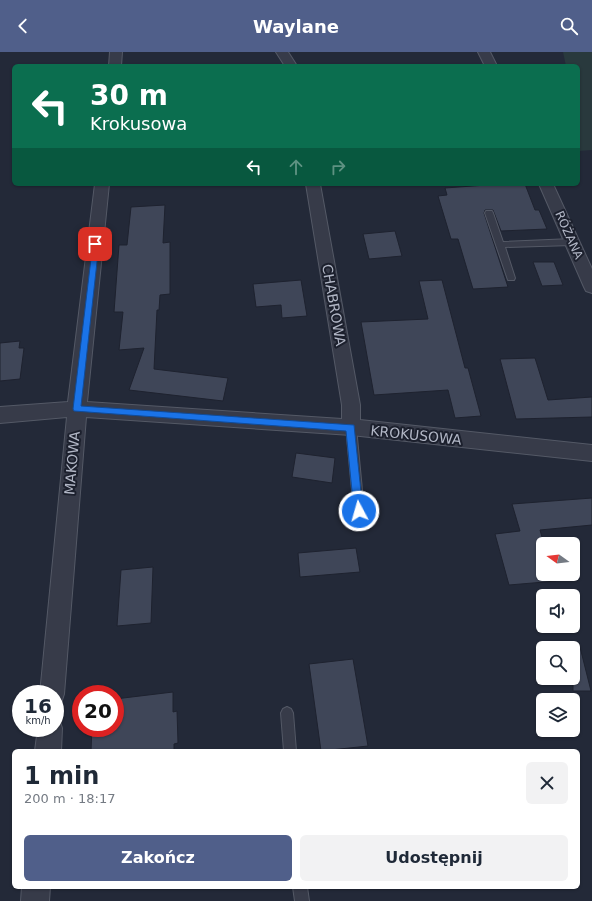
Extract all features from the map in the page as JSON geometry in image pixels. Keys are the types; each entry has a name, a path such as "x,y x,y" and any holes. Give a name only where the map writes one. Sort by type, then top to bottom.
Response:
{"street":[{"path":"115,64 116,52"},
{"path":"282,52 290,64"},
{"path":"484,52 490,64"},
{"name":"MAKOWA","path":"53,685 77,409 102,186"},
{"name":"CHABROWA","path":"313,186 351,405 350,427"},
{"name":"RÓŻANA","path":"547,186 592,287"},
{"name":"KROKUSOWA","path":"0,415 77,409 350,427 592,453"},
{"path":"48,749 49,737"},
{"path":"35,901 36,889"}],"lane":[{"path":"490,213 511,278"},
{"path":"500,245 572,242"},
{"path":"350,427 359,511"},
{"path":"287,713 290,749"},
{"path":"300,889 302,901"}],"shaded area":[{"path":"563,52 592,52 592,150 580,151 580,64 566,64"}],"building":[{"path":"472,186 526,186 535,210 539,210 547,229 501,231 493,210 485,210 484,213 508,287 473,289 458,239 451,239 438,196 447,195 445,188"},
{"path":"165,205 163,243 170,242 170,294 160,295 159,310 157,310 154,369 228,378 223,401 129,390 144,348 119,350 123,312 114,312 119,245 127,245 131,207"},
{"path":"395,231 402,256 369,259 363,234"},
{"path":"533,262 554,262 563,285 542,286"},
{"path":"301,280 307,316 282,318 281,305 256,307 253,284"},
{"path":"442,280 465,368 468,368 481,416 455,418 448,390 374,395 361,322 428,319 419,281"},
{"path":"20,341 19,348 24,348 20,379 0,381 0,343"},
{"path":"535,358 548,400 592,397 592,417 516,419 500,359"},
{"path":"296,453 335,458 332,483 292,477"},
{"path":"592,498 592,525 540,530 542,537 536,537 536,581 556,581 509,585 495,534 520,531 512,504"},
{"path":"356,548 360,572 300,577 298,553"},
{"path":"153,567 151,623 117,626 121,570"},
{"path":"580,647 591,691 573,691 573,685 580,685"},
{"path":"353,659 368,746 340,749 321,749 309,664"},
{"path":"173,692 173,712 177,711 178,743 174,744 174,749 91,749 92,737 124,737 124,698"}],"route":[{"path":"95,244 77,409 350,427 359,511"}]}
